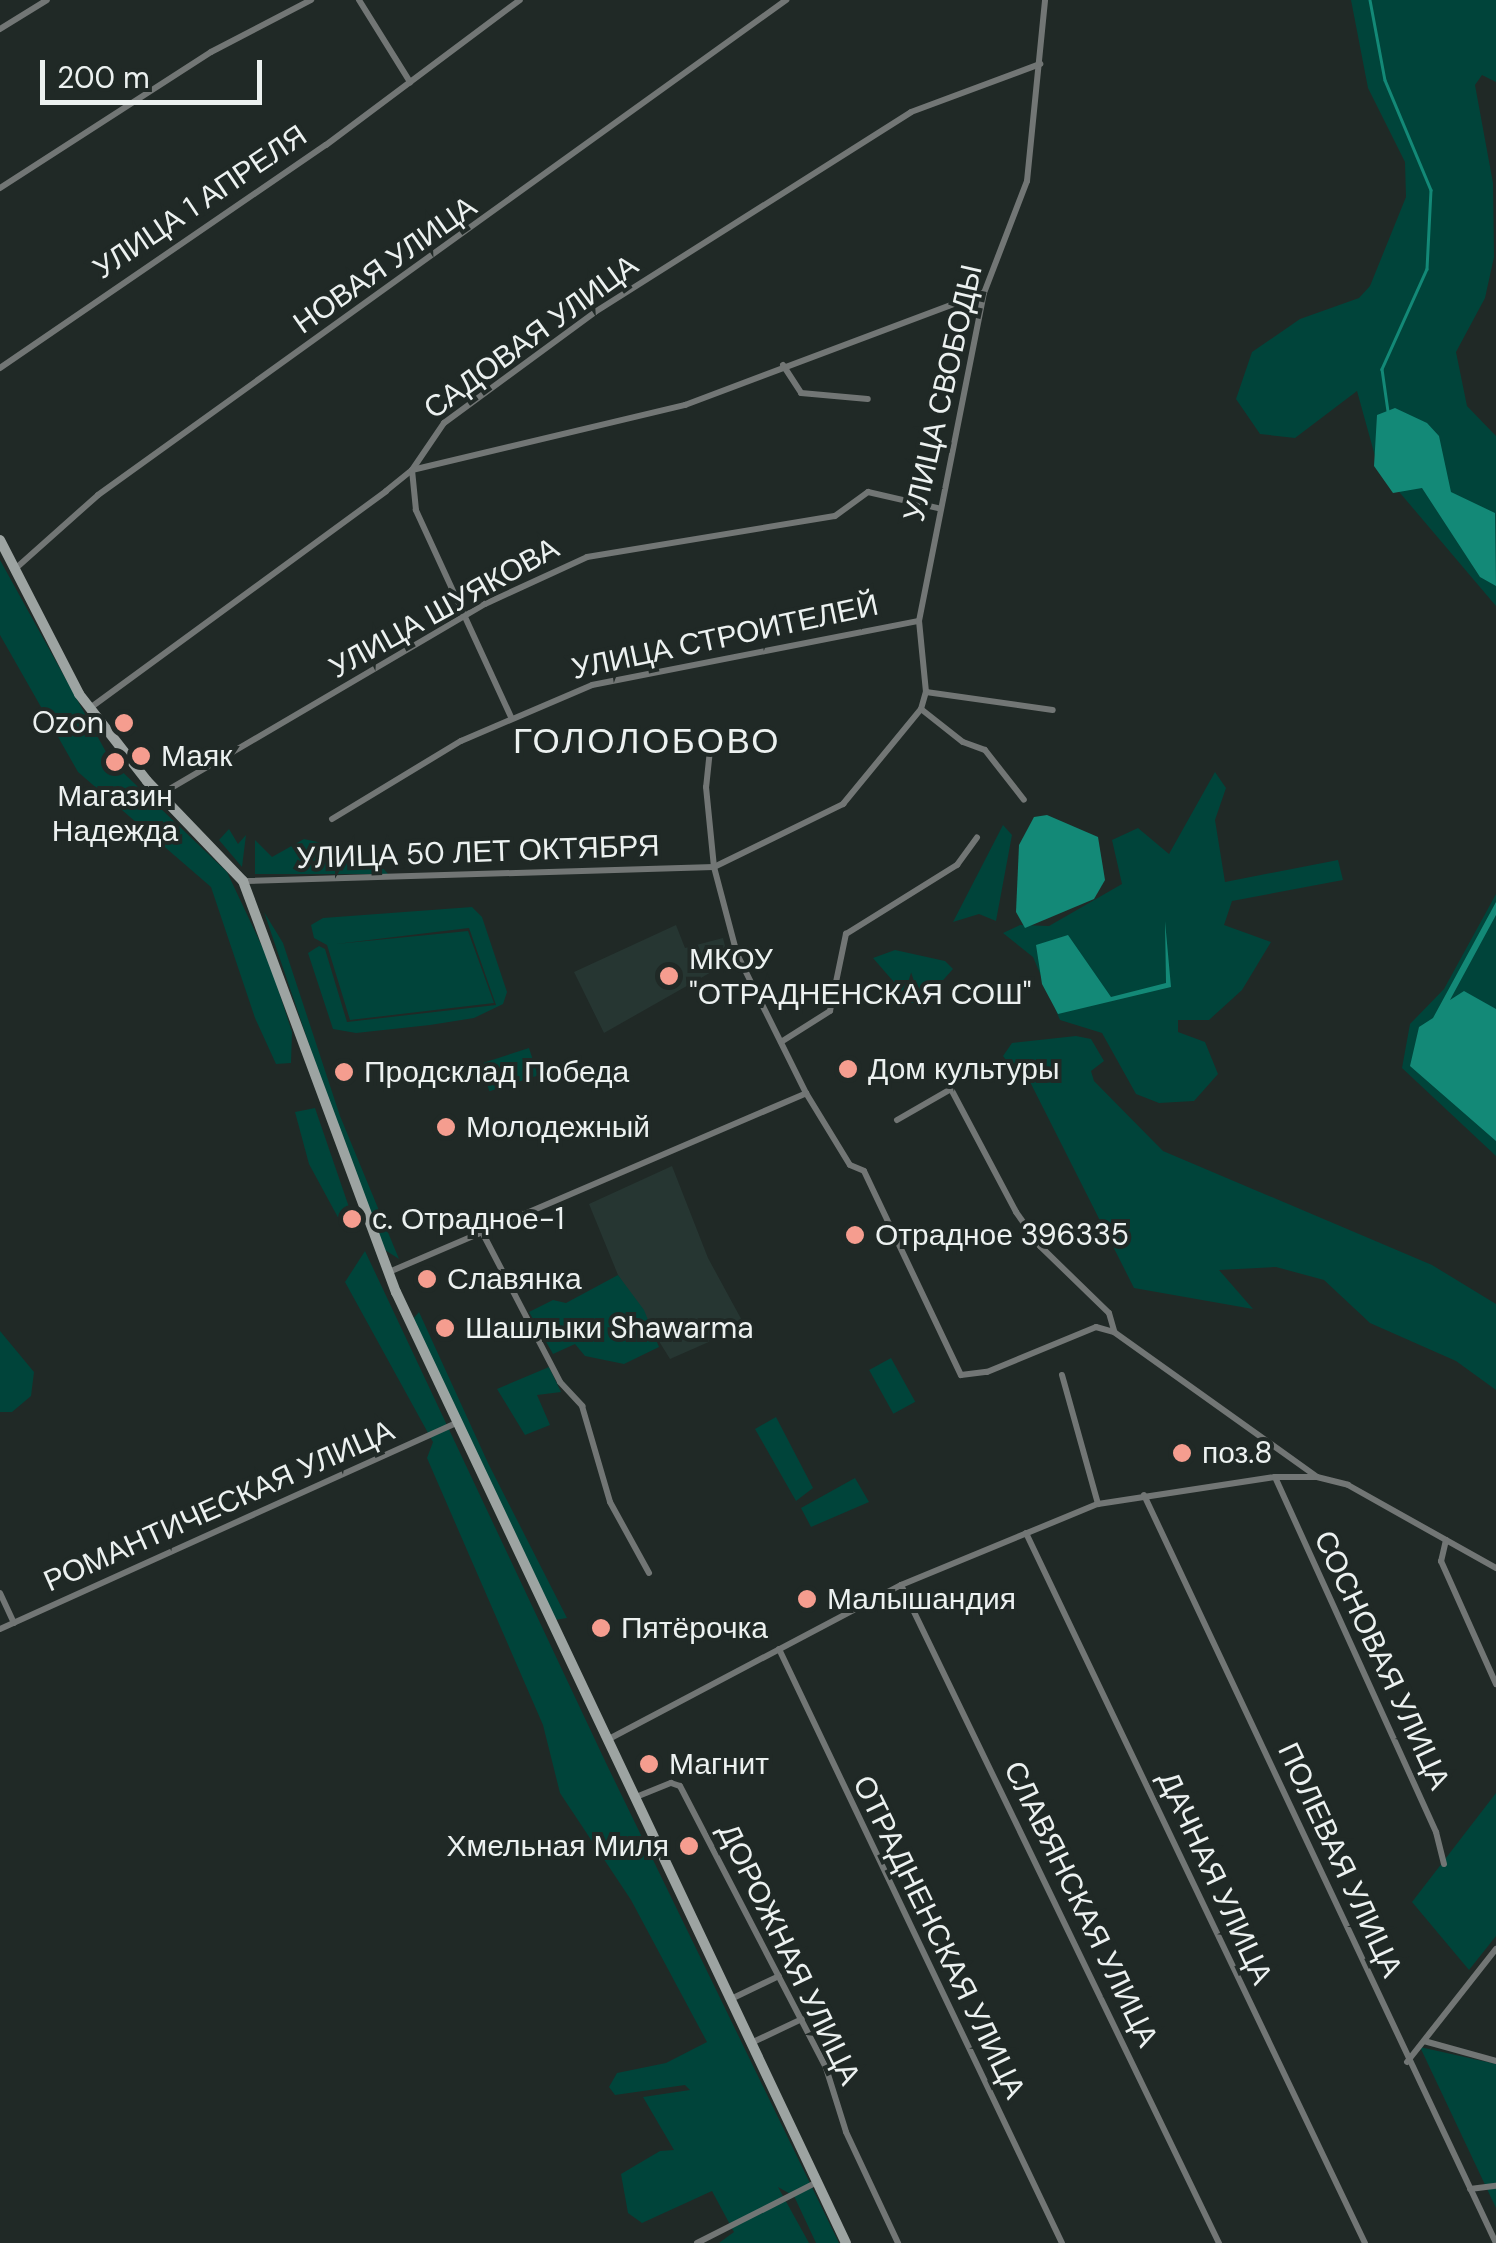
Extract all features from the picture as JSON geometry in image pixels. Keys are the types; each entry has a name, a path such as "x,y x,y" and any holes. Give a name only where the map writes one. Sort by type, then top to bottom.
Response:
{"street":[{"path":"0,29 47,0"},
{"path":"0,188 211,52 311,0"},
{"path":"359,0 410,82"},
{"name":"УЛИЦА 1 АПРЕЛЯ","path":"0,368 410,82 520,0"},
{"name":"НОВАЯ УЛИЦА","path":"14,570 98,496 786,0"},
{"name":"УЛИЦА СВОБОДЫ","path":"919,622 938,508 984,293 1027,180 1045,0"},
{"name":"САДОВАЯ УЛИЦА","path":"90,708 412,470 444,423 595,312 911,112 1040,64"},
{"path":"511,717 416,510 412,470 533,436 650,416 984,293"},
{"path":"784,365 801,394 868,398"},
{"name":"УЛИЦА ШУЯКОВА","path":"161,794 464,616 607,551 836,516 868,492 938,508"},
{"path":"0,540 90,708 161,794 243,881 279,962 388,1272 846,2243"},
{"name":"УЛИЦА 50 ЛЕТ ОКТЯБРЯ","path":"243,881 714,867 843,804 920,709 926,692 919,622"},
{"name":"УЛИЦА СТРОИТЕЛЕЙ","path":"332,819 511,717 592,685 919,622"},
{"path":"926,692 1052,710"},
{"path":"920,709 963,742 986,750 1024,800"},
{"path":"710,750 706,787 714,867 737,954 806,1093 850,1166 864,1171 961,1375 987,1372 1081,1330 1114,1332 1317,1477"},
{"path":"782,1042 830,1010 846,934 957,864 977,836"},
{"path":"897,1120 950,1089 1011,1204 1040,1246 1109,1313 1114,1332"},
{"path":"388,1272 806,1093"},
{"path":"481,1230 560,1382 582,1406 610,1502 649,1573"},
{"path":"1062,1375 1098,1504"},
{"name":"РОМАНТИЧЕСКАЯ УЛИЦА","path":"0,1629 456,1423"},
{"path":"606,1740 901,1586 1098,1504 1144,1495 1275,1477 1317,1477 1348,1485 1496,1568"},
{"name":"СОСНОВАЯ УЛИЦА","path":"1275,1477 1436,1832 1444,1864"},
{"name":"ПОЛЕВАЯ УЛИЦА","path":"1144,1495 1496,2243"},
{"name":"ДАЧНАЯ УЛИЦА","path":"1026,1533 1365,2243"},
{"path":"1446,1540 1441,1561 1496,1684"},
{"name":"СЛАВЯНСКАЯ УЛИЦА","path":"901,1586 1219,2243"},
{"path":"0,1593 14,1623"},
{"name":"ОТРАДНЕНСКАЯ УЛИЦА","path":"779,1649 1062,2243"},
{"name":"ДОРОЖНАЯ УЛИЦА","path":"636,1797 671,1783 680,1786 802,2019 898,2243"},
{"path":"1408,2062 1496,1949"},
{"path":"730,2000 779,1976"},
{"path":"752,2043 802,2019"},
{"path":"1424,2041 1496,2060"},
{"path":"697,2243 817,2182"},
{"path":"1470,2189 1496,2186"}],"shaded area":[{"path":"1351,0 1496,0 1496,82 1482,75 1475,85 1493,183 1494,257 1485,298 1456,352 1467,406 1496,436 1496,606 1378,467 1357,391 1295,438 1260,434 1236,399 1252,352 1300,319 1359,298 1370,286 1406,197 1405,162 1368,88"},
{"path":"1395,408 1427,423 1439,436 1451,492 1495,513 1496,586 1480,577 1422,488 1393,493 1374,466 1377,415"},
{"path":"0,560 111,761 227,872 269,961 292,1032 291,1063 276,1064 255,1018 211,887 78,772 0,635"},
{"path":"1215,772 1226,788 1215,820 1225,882 1338,860 1343,880 1232,901 1224,925 1271,942 1242,990 1209,1020 1178,1020 1178,1032 1205,1042 1218,1074 1194,1101 1159,1103 1136,1094 1102,1033 1060,1020 1033,957 1003,933 1020,925 1049,926 1122,884 1112,840 1138,828 1169,854"},
{"path":"1047,815 1098,837 1105,880 1094,899 1025,928 1016,912 1019,845 1034,817"},
{"path":"1003,825 1012,835 996,921 979,914 953,922"},
{"path":"229,829 238,844 246,835 242,867 219,840"},
{"path":"304,839 335,846 350,864 376,860 388,874 255,874 255,840 272,857"},
{"path":"1496,894 1496,1156 1402,1068 1410,1024 1444,989"},
{"path":"1496,902 1496,915 1450,1000 1464,991 1496,1009 1496,1141 1410,1066 1419,1027 1433,1018"},
{"path":"472,907 482,917 507,992 503,1004 474,1018 430,1025 356,1033 333,1029 308,953 319,946 325,949 347,1022 496,1005 469,928 336,944 468,931 494,1003 350,1020 327,945 314,938 311,925 323,918"},
{"path":"264,912 283,943 340,1116 399,1259 385,1250 345,1150"},
{"path":"1165,921 1171,987 1058,1014 1042,984 1036,945 1068,935 1111,997 1166,983"},
{"path":"676,925 685,948 723,938 729,962 604,1033 574,972"},
{"path":"895,950 945,961 953,969 928,997 912,1003 873,958"},
{"path":"1076,1036 1091,1039 1104,1061 1091,1071 1094,1081 1163,1151 1432,1265 1496,1304 1496,1390 1456,1361 1370,1323 1324,1280 1276,1267 1219,1270 1253,1309 1134,1288 1023,1068 1012,1068 1003,1056 1012,1043"},
{"path":"529,1048 538,1076 489,1091 480,1064"},
{"path":"315,1108 351,1213 341,1223 309,1164 295,1112"},
{"path":"672,1166 708,1258 745,1326 670,1359 618,1275 589,1204"},
{"path":"365,1251 606,1763 839,2243 816,2243 794,2196 778,2187 809,2243 719,2243 734,2232 712,2191 642,2223 628,2213 621,2174 660,2151 674,2150 643,2097 690,2090 685,2085 615,2095 609,2087 617,2073 666,2063 707,2042 631,1900 560,1793 543,1725 427,1458 433,1442 345,1282"},
{"path":"618,1275 644,1310 659,1347 624,1364 585,1356 575,1344 553,1354 529,1312 553,1300 566,1303"},
{"path":"419,1312 488,1463 567,1618 555,1620 413,1319"},
{"path":"0,1331 34,1372 31,1396 12,1412 0,1412"},
{"path":"891,1358 915,1402 893,1414 869,1370"},
{"path":"549,1367 561,1392 537,1395 550,1425 525,1435 497,1389"},
{"path":"776,1417 813,1488 796,1501 755,1429"},
{"path":"855,1478 869,1502 811,1527 801,1508"},
{"path":"1496,1793 1496,1936 1469,1970 1412,1902"},
{"path":"1420,2047 1496,2064 1496,2208"}],"waterway":[{"path":"1370,0 1385,80 1431,190 1427,269 1382,369 1388,411"}],"place":[{"name":"Ozon","path":"124,723"},
{"name":"Маяк","path":"141,756"},
{"name":"Магазин Надежда","path":"115,762"},
{"name":"МКОУ \"ОТРАДНЕНСКАЯ СОШ\"","path":"669,976"},
{"name":"Дом культуры","path":"848,1069"},
{"name":"Продсклад Победа","path":"344,1072"},
{"name":"Молодежный","path":"446,1127"},
{"name":"с. Отрадное-1","path":"352,1219"},
{"name":"Отрадное 396335","path":"855,1235"},
{"name":"Славянка","path":"427,1279"},
{"name":"Шашлыки Shawarma","path":"445,1328"},
{"name":"поз.8","path":"1182,1453"},
{"name":"Малышандия","path":"807,1599"},
{"name":"Пятёрочка","path":"601,1628"},
{"name":"Магнит","path":"649,1764"},
{"name":"Хмельная Миля","path":"689,1846"}],"district":[{"name":"ГОЛОЛОБОВО","path":"647,741"}]}
